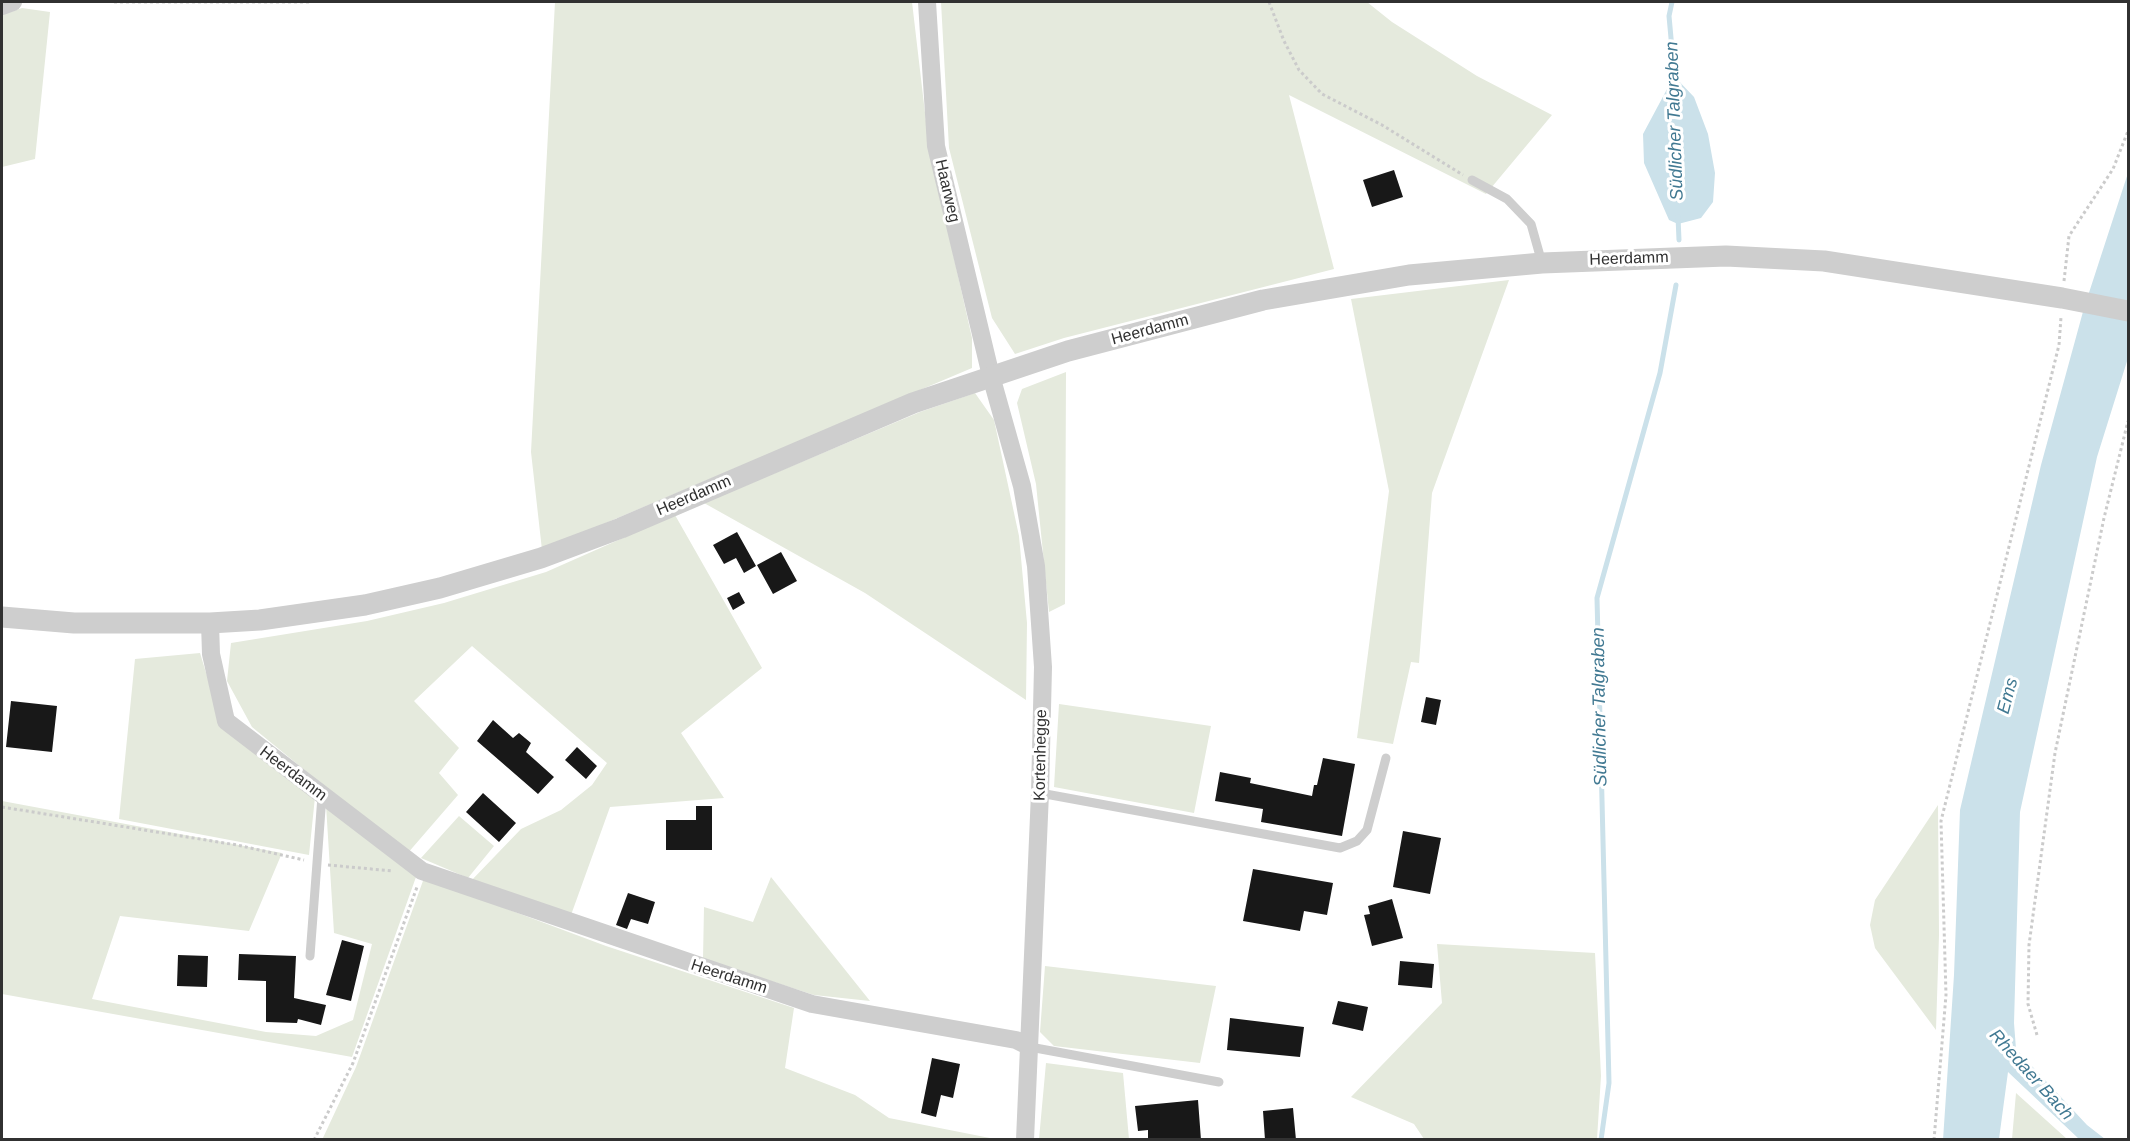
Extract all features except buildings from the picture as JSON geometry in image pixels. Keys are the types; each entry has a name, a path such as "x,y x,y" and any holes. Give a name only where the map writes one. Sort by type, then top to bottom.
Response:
{"street":[{"path":"2,6 13,2"},
{"name":"Haarweg","path":"927,2 936,146 991,376"},
{"name":"Heerdamm","path":"2,616 74,623 210,623 261,620 365,605 440,588 541,558 621,528 913,404 1068,351 1263,300 1409,275 1542,262 1726,256 1824,261 2128,311"},
{"name":"Kortenhegge","path":"991,376 1022,486 1036,567 1042,667 1040,793 1024,1140"},
{"name":"Heerdamm","path":"210,623 211,654 226,721 422,871 812,1004 1016,1040 1030,1047"}],"lane":[{"path":"1472,180 1507,199 1531,224 1542,262"},
{"path":"1040,793 1340,848 1357,841 1366,830 1386,758"},
{"path":"310,956 322,796"},
{"path":"1030,1047 1219,1082"}],"path":[{"path":"114,2 312,2"},
{"path":"1269,2 1284,41 1299,70 1322,94 1382,125 1472,180"},
{"path":"1934,1140 1947,996 1941,821 2056,356 2066,299 2069,236 2113,169 2128,131"},
{"path":"2037,1035 2028,1004 2029,945 2055,753 2104,518 2128,421"},
{"path":"2,807 237,845 317,863 377,871 422,871 353,1063 314,1140"}],"shaded area":[{"path":"555,2 912,2 929,147 972,338 972,368 542,550 531,452"},
{"path":"941,2 1367,2 1392,22 1477,76 1552,115 1486,194 1289,95 1334,269 1064,338 1015,354 992,318 949,148"},
{"path":"22,8 50,12 35,159 2,167 2,15"},
{"path":"1509,280 1432,493 1419,663 1411,662 1393,744 1357,738 1389,491 1351,299"},
{"path":"1066,372 1065,604 1049,612 1036,484 1017,403 1022,389"},
{"path":"975,393 994,420 1019,536 1027,623 1026,700 865,593 704,503 920,412"},
{"path":"675,515 762,668 681,733 724,798 610,807 571,915 469,883 521,829 561,810 592,785 607,763 472,646 414,701 459,748 439,773 458,795 407,854 252,727 227,681 231,643 367,621 444,603 546,572"},
{"path":"200,653 222,725 315,797 309,855 119,819 135,659"},
{"path":"1059,704 1211,726 1194,813 1054,787"},
{"path":"2,801 282,853 249,931 120,916 92,999 266,1032 316,1036 353,1020 372,944 334,933 326,805 416,877 352,1057 2,994"},
{"path":"1938,805 1939,935 1936,1030 1875,948 1870,925 1875,900"},
{"path":"459,816 494,846 468,878 421,858"},
{"path":"771,877 870,1001 814,995 703,959 704,907 753,922"},
{"path":"424,878 606,946 794,1008 785,1068 855,1095 889,1118 995,1139 322,1140 356,1067"},
{"path":"1437,944 1595,953 1601,1076 1597,1139 1424,1139 1414,1124 1351,1097 1442,1003"},
{"path":"1045,966 1216,986 1200,1063 1054,1046 1040,1032"},
{"path":"1046,1063 1123,1073 1129,1139 1039,1139"},
{"path":"2016,1093 2067,1139 2012,1139"}],"water":[{"path":"1674,76 1694,97 1708,134 1715,173 1713,202 1701,218 1678,224 1669,220 1644,163 1643,134"},
{"path":"2128,173 2128,358 2097,457 2020,812 2014,1023 2016,1049 2087,1125 2105,1139 2079,1139 2008,1072 1999,1139 1943,1140 1954,975 1960,810 2041,465 2084,308"}],"waterway":[{"name":"Südlicher Talgraben","path":"1672,2 1669,16 1675,82"},
{"name":"Südlicher Talgraben","path":"1678,217 1679,240"},
{"name":"Südlicher Talgraben","path":"1601,1140 1609,1083 1597,598 1660,373 1676,285"}],"water label":[{"name":"Ems","path":"2008,696"},
{"name":"Rhedaer Bach","path":"2031,1075"}]}
